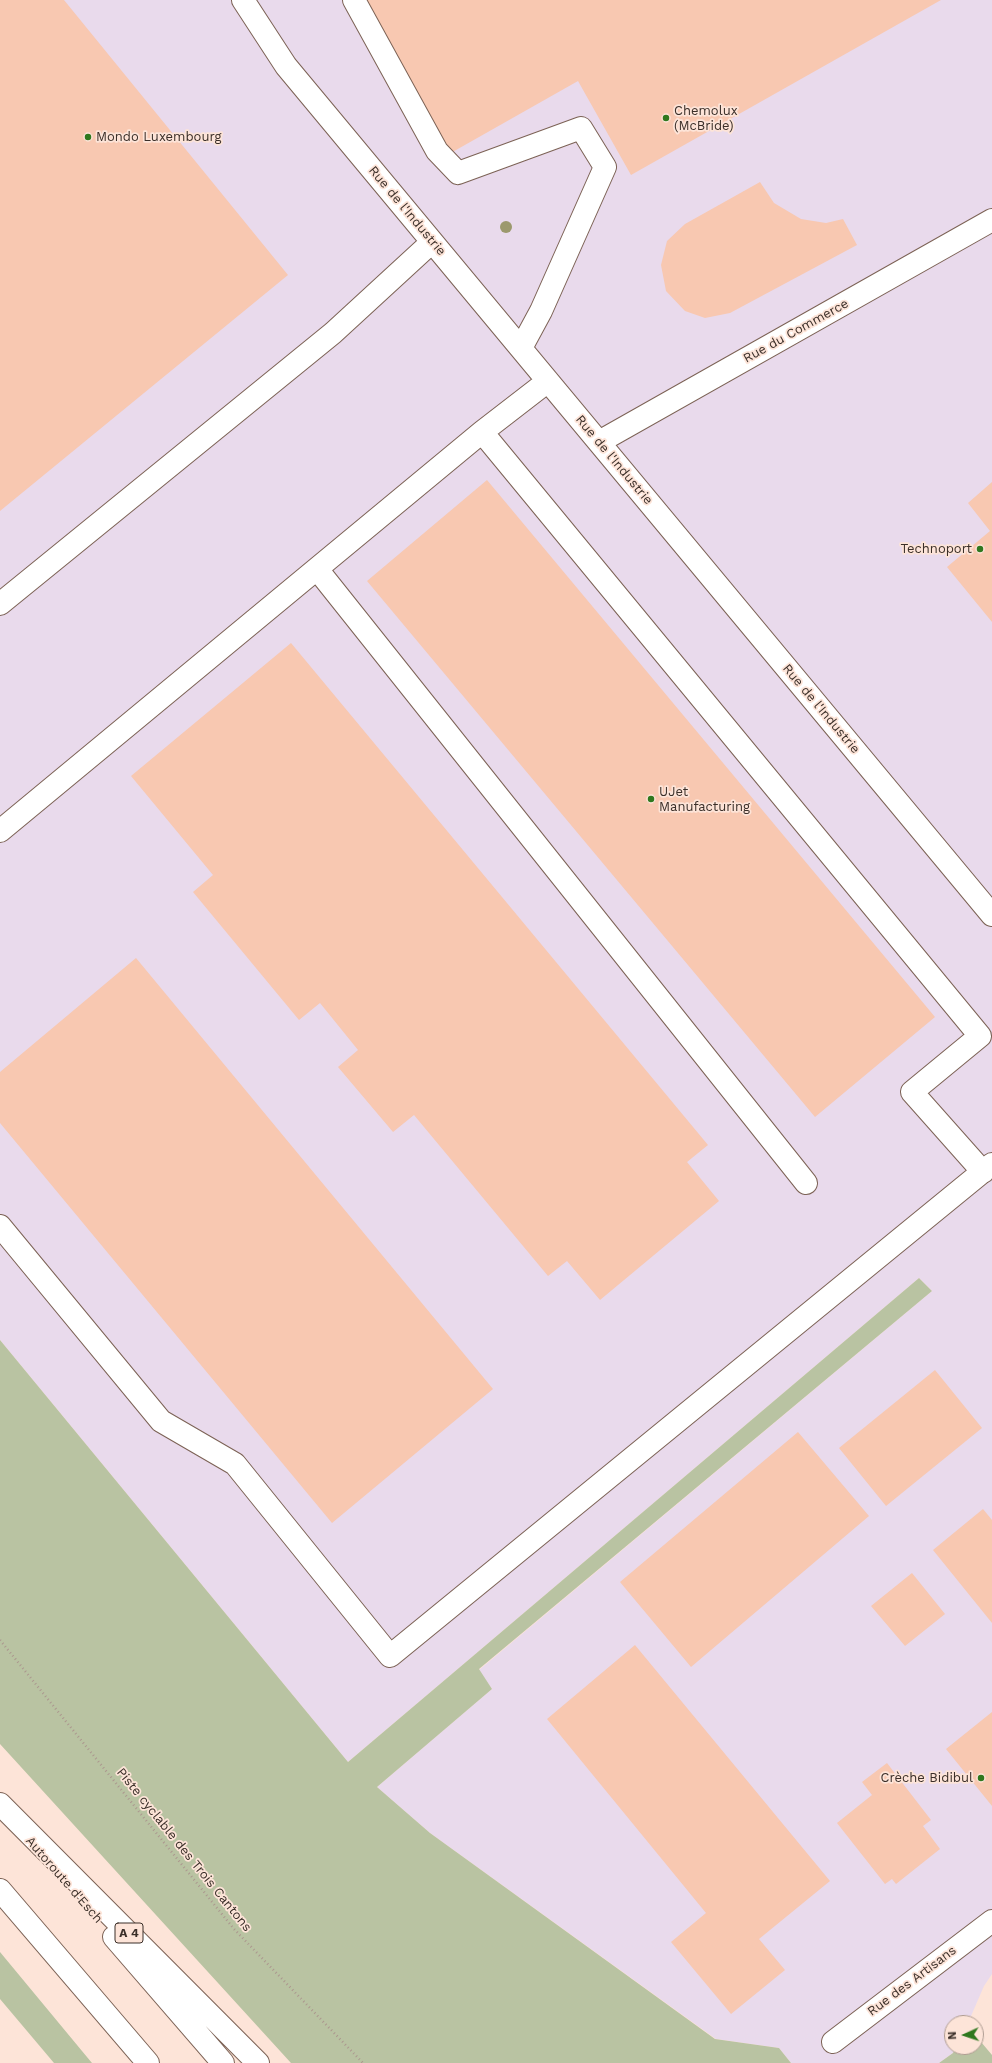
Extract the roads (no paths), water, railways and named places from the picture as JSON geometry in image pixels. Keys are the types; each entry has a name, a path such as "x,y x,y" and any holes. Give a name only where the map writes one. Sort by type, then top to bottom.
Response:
{"main road":[{"name":"Rue de l'Industrie","path":"243,0 286,66 992,915"},
{"path":"354,0 437,151 458,173 581,128 605,167 541,311 521,348"},
{"name":"Rue du Commerce","path":"599,442 992,220"},
{"path":"0,604 333,333 432,242"},
{"path":"0,831 482,432 548,381"},
{"path":"0,1226 161,1421 235,1464 390,1656 988,1168 912,1092 980,1036 482,432"},
{"path":"317,568 806,1183"},
{"name":"Autoroute d'Esch","path":"0,1805 223,2063"},
{"name":"A 4","path":"0,1805 258,2063"},
{"path":"0,1890 148,2063"},
{"name":"Rue des Artisans","path":"833,2042 992,1921"}],"place":[{"name":"Chemolux (McBride)","path":"666,118"},
{"name":"Mondo Luxembourg","path":"88,137"},
{"name":"Technoport","path":"980,549"},
{"name":"UJet Manufacturing","path":"651,799"},
{"name":"Crèche Bidibul","path":"981,1778"}]}
